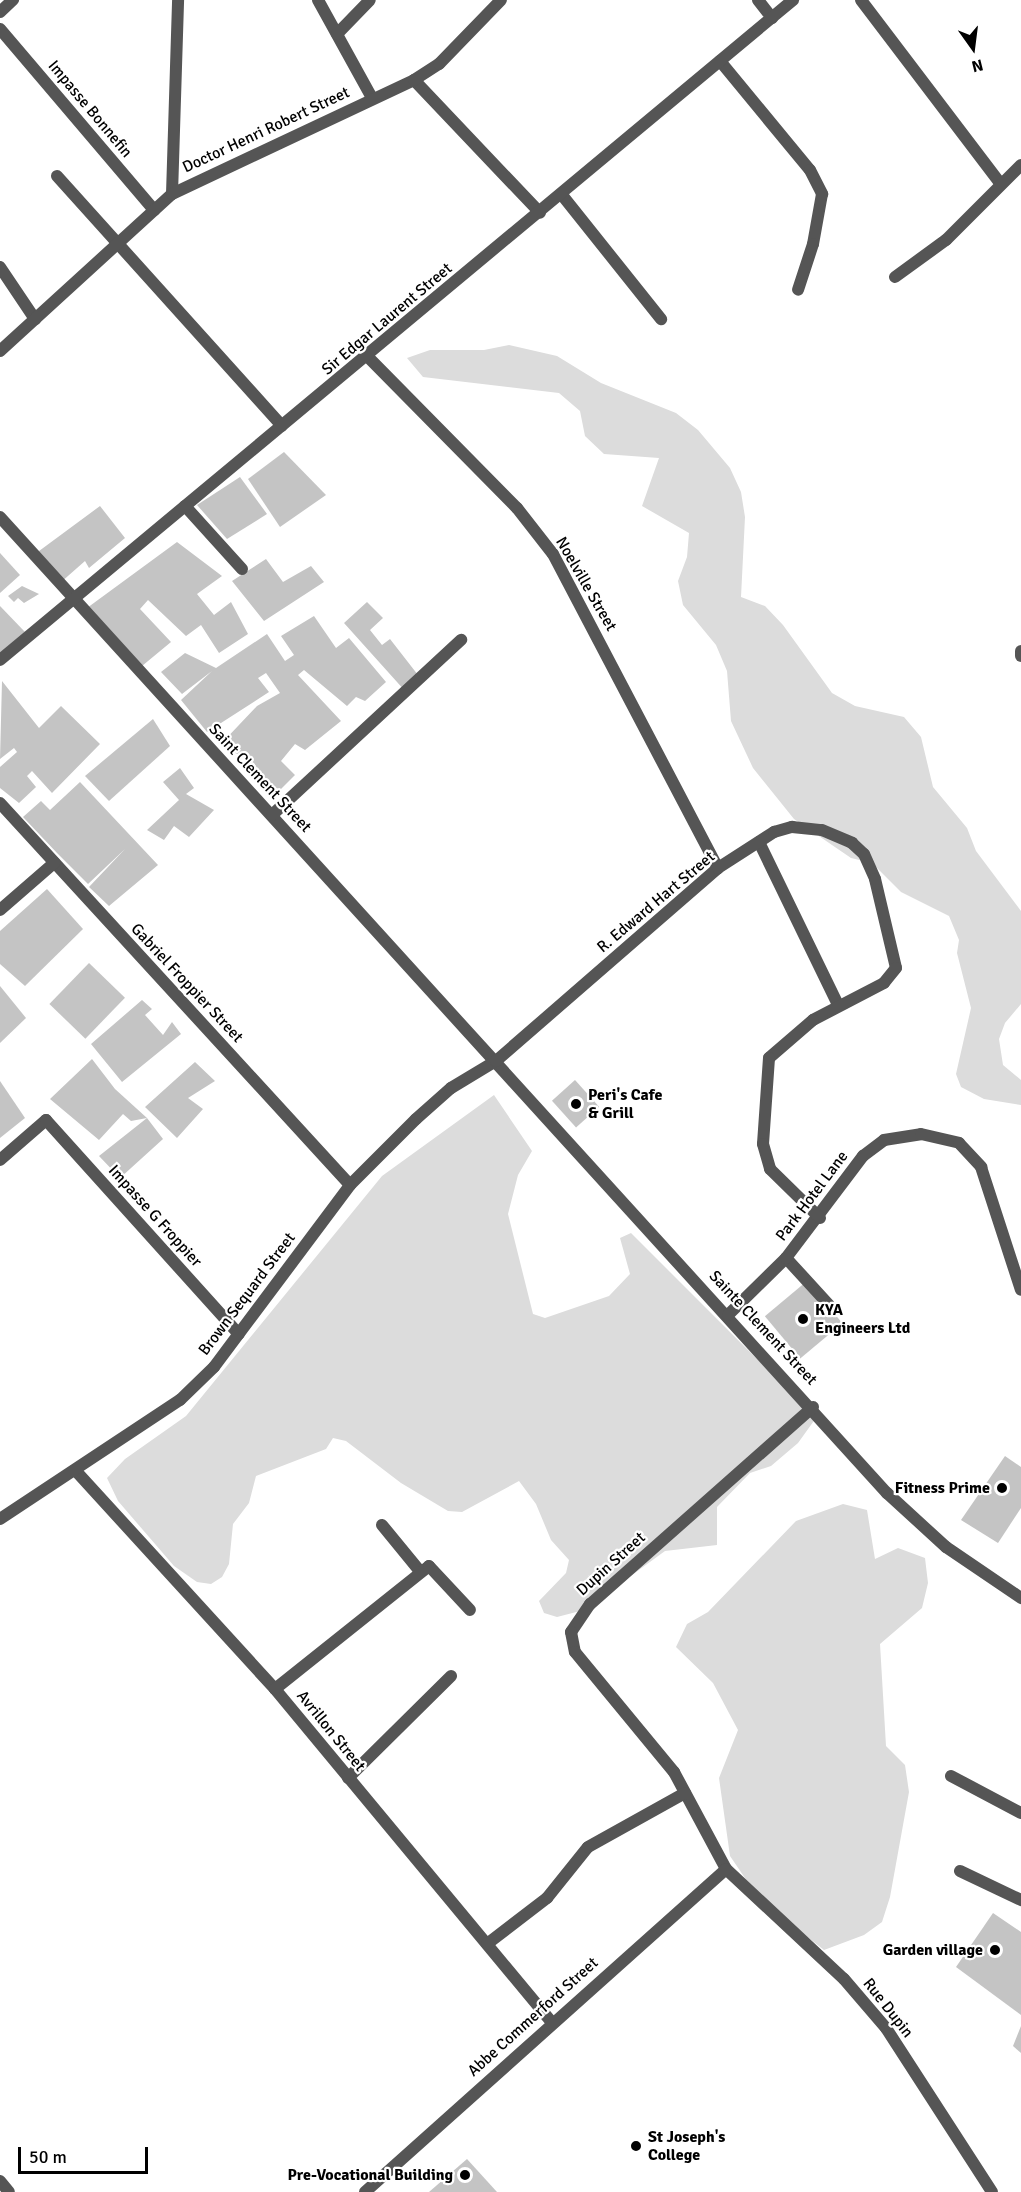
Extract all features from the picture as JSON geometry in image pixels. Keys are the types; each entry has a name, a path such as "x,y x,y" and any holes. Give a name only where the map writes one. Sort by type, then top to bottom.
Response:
{"street":[{"path":"0,12 13,0"},
{"path":"172,194 178,0"},
{"path":"318,0 372,98"},
{"path":"337,34 370,0"},
{"name":"Doctor Henri Robert Street","path":"0,351 116,242 172,194 414,80 439,64 501,0"},
{"path":"758,0 772,18"},
{"name":"Sir Edgar Laurent Street","path":"0,660 70,599 368,357 793,0"},
{"path":"861,0 1000,183"},
{"name":"Impasse Bonnefin","path":"0,28 154,210"},
{"path":"720,61 810,170 822,194 813,244 798,290"},
{"path":"414,80 540,213"},
{"path":"895,277 946,240 1000,183 1021,165"},
{"path":"57,176 282,426"},
{"path":"561,195 662,319"},
{"path":"0,267 35,319"},
{"name":"Noelville Street","path":"368,357 517,508 553,554 718,868"},
{"path":"185,506 242,569"},
{"name":"Saint Clement Street","path":"0,517 70,599 272,815 496,1061"},
{"path":"272,815 461,640"},
{"path":"1021,651 1021,656"},
{"name":"Gabriel Froppier Street","path":"0,803 350,1185"},
{"name":"R. Edward Hart Street","path":"496,1061 718,868 759,842 792,827 822,830 852,843 864,854 875,879 896,968 884,983 838,1005"},
{"path":"759,842 838,1005 780,1045 769,1059 764,1088 763,1144 770,1169 820,1218"},
{"path":"0,910 54,863"},
{"name":"Brown Sequard Street","path":"0,1519 180,1400 239,1334 350,1185 452,1088 496,1061"},
{"name":"Sainte Clement Street","path":"496,1061 912,1518 1021,1598"},
{"name":"Impasse G Froppier","path":"0,1160 46,1120 239,1334"},
{"name":"Park Hotel Lane","path":"728,1315 786,1258 820,1218 844,1175 884,1140 921,1134 959,1143 981,1167 1021,1290"},
{"path":"786,1258 828,1305"},
{"name":"Dupin Street","path":"726,1869 685,1793 630,1714 575,1652 571,1632 590,1604 813,1407"},
{"name":"Avrillon Street","path":"75,1470 275,1689 551,2021"},
{"path":"382,1525 419,1570"},
{"path":"275,1689 419,1570 429,1566 470,1610"},
{"path":"348,1778 451,1676"},
{"path":"951,1776 1021,1813"},
{"path":"487,1944 548,1898 588,1847 685,1793"},
{"name":"Abbe Commerford Street","path":"365,2192 551,2021 726,1869"},
{"name":"Rue Dupin","path":"726,1869 864,2000 992,2192"},
{"path":"960,1871 1021,1900"},
{"path":"0,2181 9,2192"}],"shaded area":[{"path":"509,345 557,356 601,383 676,413 698,430 730,468 741,492 745,517 741,597 765,606 783,625 832,693 855,706 904,717 921,737 933,787 967,828 976,851 1021,911 1021,1004 1005,1023 999,1039 1003,1065 1021,1080 1021,1105 984,1099 961,1087 956,1074 971,1008 957,953 959,940 949,916 901,892 872,863 851,858 794,819 753,768 731,721 727,671 716,645 683,605 678,581 687,557 689,533 642,506 659,458 604,454 585,436 580,411 559,393 423,377 407,358 430,350 484,350"},
{"path":"494,1095 532,1151 518,1175 508,1214 533,1314 545,1318 609,1296 630,1274 620,1238 631,1233 816,1418 798,1443 771,1466 750,1473 717,1507 717,1545 665,1551 584,1610 557,1617 544,1613 539,1601 566,1573 569,1560 551,1540 536,1504 519,1481 462,1512 448,1511 401,1483 346,1441 333,1438 326,1449 256,1476 249,1503 233,1524 229,1564 222,1577 211,1584 197,1582 174,1566 118,1501 107,1478 125,1459 186,1416 382,1176"},
{"path":"843,1504 867,1510 875,1559 898,1548 925,1558 928,1583 922,1608 880,1644 886,1746 905,1765 909,1792 890,1897 882,1922 864,1935 824,1950 760,1900 730,1856 719,1778 738,1730 713,1683 676,1647 687,1624 708,1612 796,1521"}],"building":[{"path":"284,452 326,495 280,527 248,479"},
{"path":"240,477 267,514 227,539 197,505"},
{"path":"100,506 125,538 89,568 85,561 60,583 35,554"},
{"path":"177,542 222,576 197,594 214,615 231,602 248,634 219,653 201,625 186,636 148,600 140,609 171,642 142,666 87,608"},
{"path":"0,553 20,575 0,593"},
{"path":"266,559 283,582 311,566 324,582 264,621 232,581"},
{"path":"22,586 39,594 24,603 18,598 14,602 8,596"},
{"path":"367,602 383,618 370,630 382,645 390,639 418,675 406,692 344,623"},
{"path":"0,606 25,632 0,653"},
{"path":"314,616 336,648 349,638 386,682 365,701 356,697 347,706 304,670 298,675 341,721 305,750 295,744 281,761 295,775 274,796 254,763 220,745 257,706 280,693 266,673 258,678 269,692 207,732 181,700 212,671 182,694 161,672 185,653 216,668 267,634 285,661 294,655 281,636"},
{"path":"2,681 39,728 61,706 100,744 52,793 32,771 27,776 36,787 19,803 0,788 0,767 17,752 14,748 0,759"},
{"path":"153,719 170,746 109,801 85,776"},
{"path":"180,768 194,788 186,794 214,810 189,837 174,826 164,840 147,830 179,800 163,782"},
{"path":"80,782 158,865 109,906 89,887 125,849 88,884 23,817 41,801 50,810"},
{"path":"47,889 83,929 25,986 0,964 0,931"},
{"path":"89,963 125,998 85,1039 49,1004"},
{"path":"0,986 26,1018 0,1043"},
{"path":"142,1000 152,1009 145,1015 163,1035 172,1022 181,1034 122,1082 91,1044"},
{"path":"92,1059 115,1089 147,1118 131,1121 123,1114 99,1140 50,1099"},
{"path":"195,1062 215,1081 188,1098 203,1109 177,1138 145,1107"},
{"name":"Peri's Cafe & Grill","path":"575,1080 599,1107 576,1127 552,1101"},
{"path":"0,1081 25,1118 0,1138"},
{"path":"147,1118 163,1139 120,1178 99,1156"},
{"name":"KYA Engineers Ltd","path":"807,1281 842,1323 800,1358 765,1316"},
{"name":"Fitness Prime","path":"1005,1456 1021,1467 1021,1508 998,1543 961,1520"},
{"name":"Garden village","path":"993,1913 1021,1932 1021,2015 956,1967"},
{"path":"1021,2026 1021,2053 1013,2046"},
{"name":"Pre-Vocational Building","path":"467,2159 497,2192 429,2192"}],"place":[{"name":"Peri's Cafe & Grill","path":"576,1104"},
{"name":"KYA Engineers Ltd","path":"803,1319"},
{"name":"Fitness Prime","path":"1002,1488"},
{"name":"Garden village","path":"995,1950"},
{"name":"St Joseph's College","path":"636,2146"},
{"name":"Pre-Vocational Building","path":"465,2175"}]}
